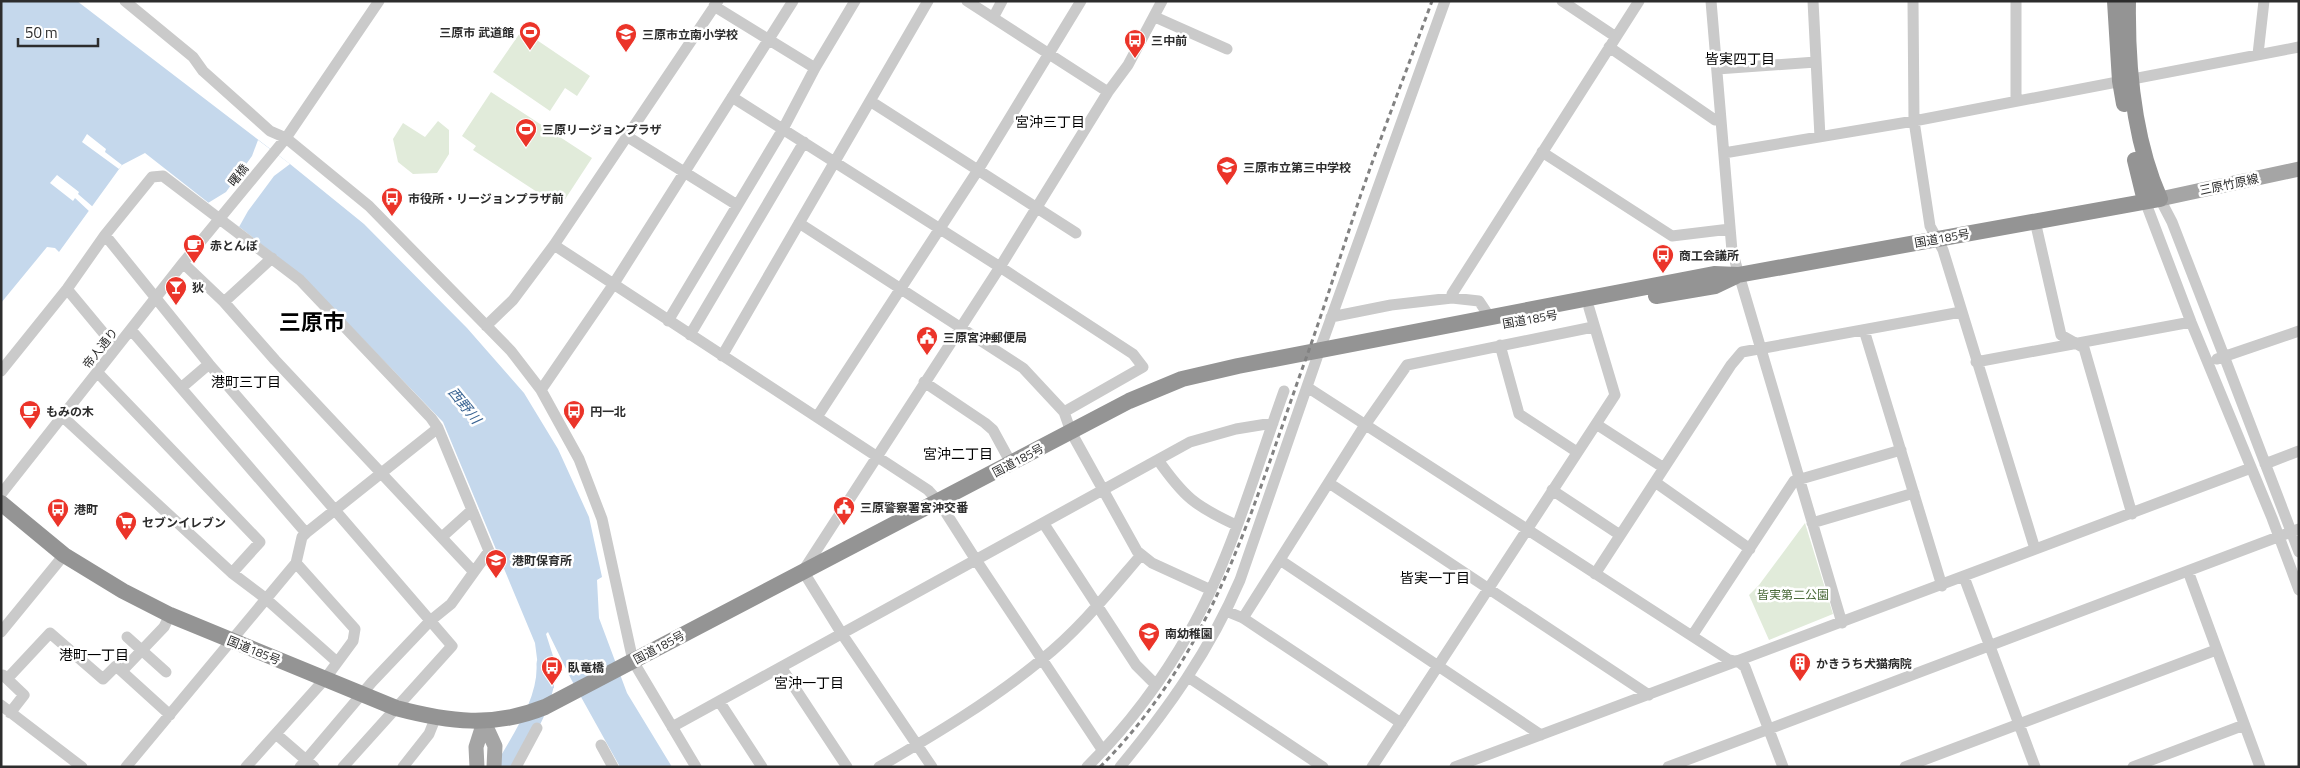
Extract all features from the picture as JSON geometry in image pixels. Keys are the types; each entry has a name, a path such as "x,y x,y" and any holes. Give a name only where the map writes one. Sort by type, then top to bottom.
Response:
{"highway":[{"path":"2115,1 2125,80 2128,131 2153,200"},
{"path":"2125,80 2128,1"},
{"name":"国道185号","path":"1,503 64,555 110,584 170,615 396,708 435,719 484,722 526,715 544,707 1129,401 1182,379 1320,349 1714,274 1738,275 2153,200"},
{"name":"国道185号","path":"1320,349 1360,348 1715,286 1738,275"}],"main road":[{"name":"三原竹原線","path":"2153,200 2299,169"},
{"path":"477,767 476,747 484,722"},
{"path":"484,722 495,746 494,767"}],"street":[{"path":"125,1 193,58 203,71 270,131 286,138 369,206 520,362 541,390 566,433 591,487 610,554 627,664 672,727 696,767"},
{"name":"曙橋","path":"222,216 286,138 379,1"},
{"path":"541,390 613,285 793,1"},
{"path":"668,321 783,129 815,68 855,1"},
{"path":"722,356 928,1"},
{"path":"967,1 1108,92"},
{"path":"993,18 1002,1"},
{"path":"818,417 978,170 1082,1"},
{"path":"932,767 842,634 803,571 876,455 1000,267 1035,207 1108,92 1128,64 1162,1"},
{"path":"1120,767 1158,721 1188,677 1226,611 1240,580 1320,349 1445,1"},
{"path":"1562,1 1616,36"},
{"path":"1452,298 1452,294 1639,1"},
{"path":"1711,1 1732,251 1842,623"},
{"path":"1813,1 1820,137"},
{"path":"1913,1 1914,121 1930,226 1943,250 2035,549"},
{"path":"2016,1 2016,100"},
{"path":"2258,54 2264,1"},
{"path":"486,326 514,300 554,246 716,4 768,40 815,68"},
{"path":"1155,17 1227,49"},
{"path":"1724,153 1914,121 2299,47"},
{"path":"1609,48 1714,120 1721,120"},
{"path":"1717,69 1816,62"},
{"path":"732,97 1133,354 1143,367 1064,412"},
{"path":"870,101 1076,233"},
{"path":"628,137 738,205"},
{"path":"690,335 804,142"},
{"path":"1542,152 1672,236 1730,229"},
{"path":"1,371 67,289 105,235 152,177 163,176 222,216 300,280 431,418 438,428 489,551 451,604 430,621 372,682 307,765 276,734"},
{"path":"2153,200 2192,322 2299,590"},
{"path":"2153,200 2172,222 2265,464 2295,531 2299,552"},
{"name":"帝人通り","path":"1,494 222,216"},
{"path":"2035,221 2061,335 2084,348 2132,514"},
{"path":"799,223 1023,368 1064,412 1071,432 1137,551 1152,563 1211,590"},
{"path":"105,235 209,364 452,646 343,767"},
{"path":"554,246 928,490 939,502 1103,751"},
{"path":"224,302 272,258"},
{"path":"183,263 224,302 275,360 474,572"},
{"path":"67,289 116,348"},
{"path":"1332,317 1391,305 1452,298 1479,301 1489,316"},
{"path":"1372,767 1615,395 1589,308"},
{"path":"1595,574 1731,365 1742,352 1961,312"},
{"path":"1976,362 2192,322"},
{"path":"1243,618 1365,425 1406,365 1594,327"},
{"path":"1864,330 1942,586"},
{"path":"132,331 306,533"},
{"path":"2208,362 2299,331"},
{"path":"1500,345 1519,414 1577,452"},
{"path":"181,388 209,364"},
{"path":"98,373 260,542 232,574"},
{"path":"924,382 985,422 993,430 1011,463"},
{"path":"1307,387 1729,660 1738,662 1745,667 1783,767"},
{"path":"1087,767 1132,720 1191,630 1211,590 1284,391"},
{"path":"63,417 232,574 265,598 337,662"},
{"path":"672,727 1190,442 1236,429 1273,422"},
{"path":"1596,424 1664,468"},
{"path":"126,767 296,563 302,537 335,508 438,428"},
{"path":"1692,636 1794,481 1901,450"},
{"path":"2265,464 2299,452"},
{"path":"1158,460 1183,493 1197,505 1236,525"},
{"path":"1455,767 1942,586 2251,468"},
{"path":"1655,482 1750,549"},
{"path":"1329,483 1649,695"},
{"path":"1552,490 1620,535"},
{"path":"1812,523 1914,493"},
{"path":"442,537 472,510"},
{"path":"1044,524 1096,607 1136,665 1156,685"},
{"path":"1668,767 2295,531"},
{"path":"1,632 64,555"},
{"path":"879,767 972,712 1043,659 1096,607 1141,555"},
{"path":"1280,560 1541,735"},
{"path":"246,767 325,679 353,641 355,629 296,563"},
{"path":"2188,571 2260,767"},
{"path":"1964,577 2035,767"},
{"path":"1226,611 1243,618 1401,722"},
{"path":"122,671 164,627 170,615"},
{"path":"82,767 6,709 24,695 4,676 50,634 103,679 116,666 170,715"},
{"path":"127,637 166,672"},
{"path":"1905,767 2216,650"},
{"path":"781,667 848,767"},
{"path":"1188,677 1322,767"},
{"path":"719,701 762,767"},
{"path":"410,765 429,734 435,719"},
{"path":"2133,767 2244,725"},
{"path":"516,767 537,728"},
{"path":"601,745 613,767"}],"green space":[{"name":"三原市 武道館","path":"522,30 590,76 577,96 565,88 550,111 493,72"},
{"name":"三原リージョンプラザ","path":"491,92 592,158 560,207 473,150 476,146 462,136"},
{"path":"438,121 449,130 449,154 437,173 413,174 398,162 393,139 403,123 425,137"},
{"name":"皆実第二公園","path":"1805,523 1833,614 1769,640 1749,595 1759,585"}],"water":[{"name":"西野川","path":"1,1 77,1 290,164 364,224 467,328 524,393 558,449 589,517 602,577 597,580 599,618 627,693 672,767 620,767 571,679 548,632 546,634 553,656 554,688 537,692 539,674 535,643 443,422 303,277 145,153 122,165 59,252 55,248 47,247 1,303"}],"pier":[{"path":"87,134 106,149 105,152 122,165 119,169 82,142"},
{"path":"258,140 290,164 274,176 248,211 239,227 208,203 226,192 252,156"},
{"path":"57,175 79,192 78,194 93,207 90,212 75,198 73,201 50,183"}],"waterway":[{"path":"506,766 527,730 539,704 546,677 546,664"}],"railway":[{"path":"1100,767 1138,724 1171,679 1199,631 1223,582 1264,479 1368,175 1432,1"}],"place":[{"name":"三原市 武道館","path":"530,51"},
{"name":"三原市立南小学校","path":"626,53"},
{"name":"三中前","path":"1135,59"},
{"name":"三原リージョンプラザ","path":"526,148"},
{"name":"三原市立第三中学校","path":"1227,186"},
{"name":"市役所・リージョンプラザ前","path":"392,217"},
{"name":"赤とんぼ","path":"194,264"},
{"name":"商工会議所","path":"1663,274"},
{"name":"狄","path":"176,306"},
{"name":"三原宮沖郵便局","path":"927,356"},
{"name":"もみの木","path":"30,430"},
{"name":"円一北","path":"574,430"},
{"name":"三原警察署宮沖交番","path":"844,526"},
{"name":"港町","path":"58,528"},
{"name":"セブンイレブン","path":"126,541"},
{"name":"港町保育所","path":"496,579"},
{"name":"南幼稚園","path":"1149,652"},
{"name":"かきうち犬猫病院","path":"1800,682"},
{"name":"臥竜橋","path":"552,686"}],"district":[{"name":"皆実四丁目","path":"1740,58"},
{"name":"宮沖三丁目","path":"1050,121"},
{"name":"三原市","path":"312,322"},
{"name":"港町三丁目","path":"246,381"},
{"name":"宮沖二丁目","path":"958,453"},
{"name":"皆実一丁目","path":"1435,577"},
{"name":"港町一丁目","path":"94,654"},
{"name":"宮沖一丁目","path":"809,682"}]}
